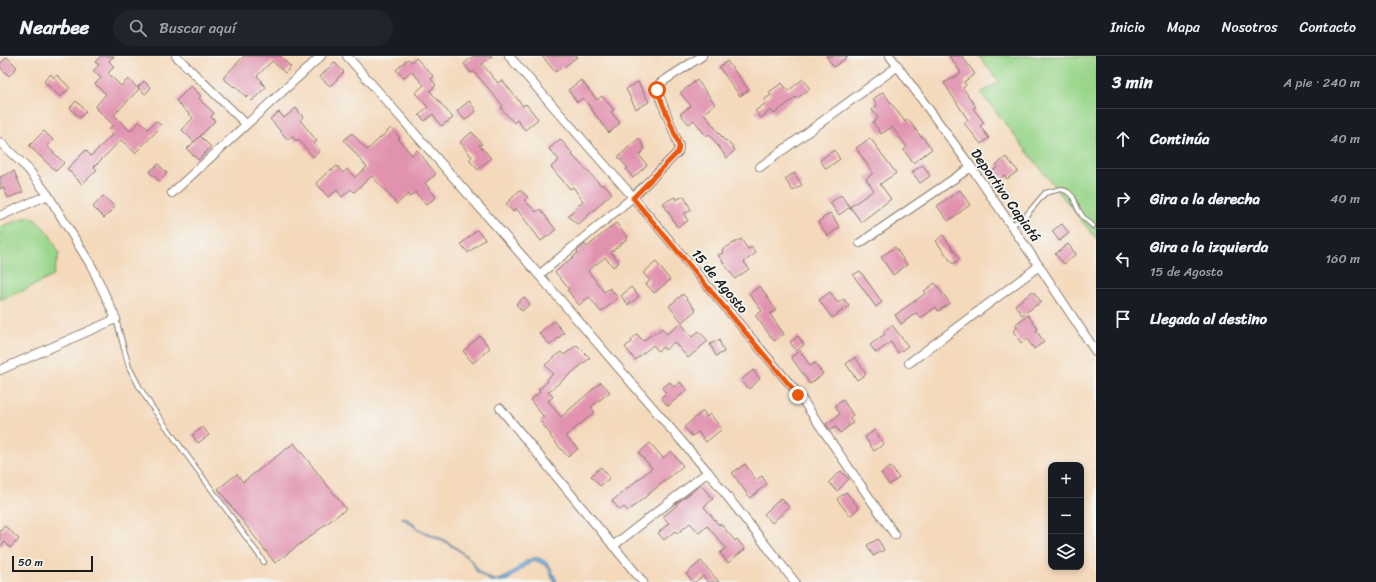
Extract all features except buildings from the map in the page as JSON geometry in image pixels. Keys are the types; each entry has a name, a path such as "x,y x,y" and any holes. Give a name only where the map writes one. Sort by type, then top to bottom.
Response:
{"street":[{"path":"176,56 246,124"},
{"path":"172,193 321,56"},
{"path":"347,56 539,275 708,472 795,582"},
{"name":"15 de Agosto","path":"510,56 633,198 798,395 895,534"},
{"path":"539,275 633,198 678,152 678,142 657,90 659,84 702,56"},
{"name":"Deportivo Capiatá","path":"890,56 971,167 1096,352"},
{"path":"760,167 898,66"},
{"path":"0,142 28,169 48,195 92,267 116,319 0,370"},
{"path":"860,243 971,167"},
{"path":"0,216 48,195"},
{"path":"909,363 1039,266"},
{"path":"500,408 643,582"},
{"path":"614,546 708,472"}],"lane":[{"path":"1011,225 1023,219 1045,193 1061,189 1068,192 1073,198 1083,217 1093,226"},
{"path":"116,319 129,367 140,388 152,407 264,562"}],"green space":[{"path":"979,56 1096,56 1096,239 981,93 999,82"},
{"path":"30,216 41,224 48,233 59,254 53,276 25,290 0,300 0,227"}],"water":[{"path":"402,517 409,520 419,529 453,545 473,562 481,573 494,580 502,579 528,560 534,558 541,559 549,565 557,582 554,582 548,567 537,561 531,562 508,580 495,582 489,580 477,572 471,561 455,548 418,530 402,519"}],"route":[{"path":"657,90 678,142 678,152 633,198 798,395"}]}
